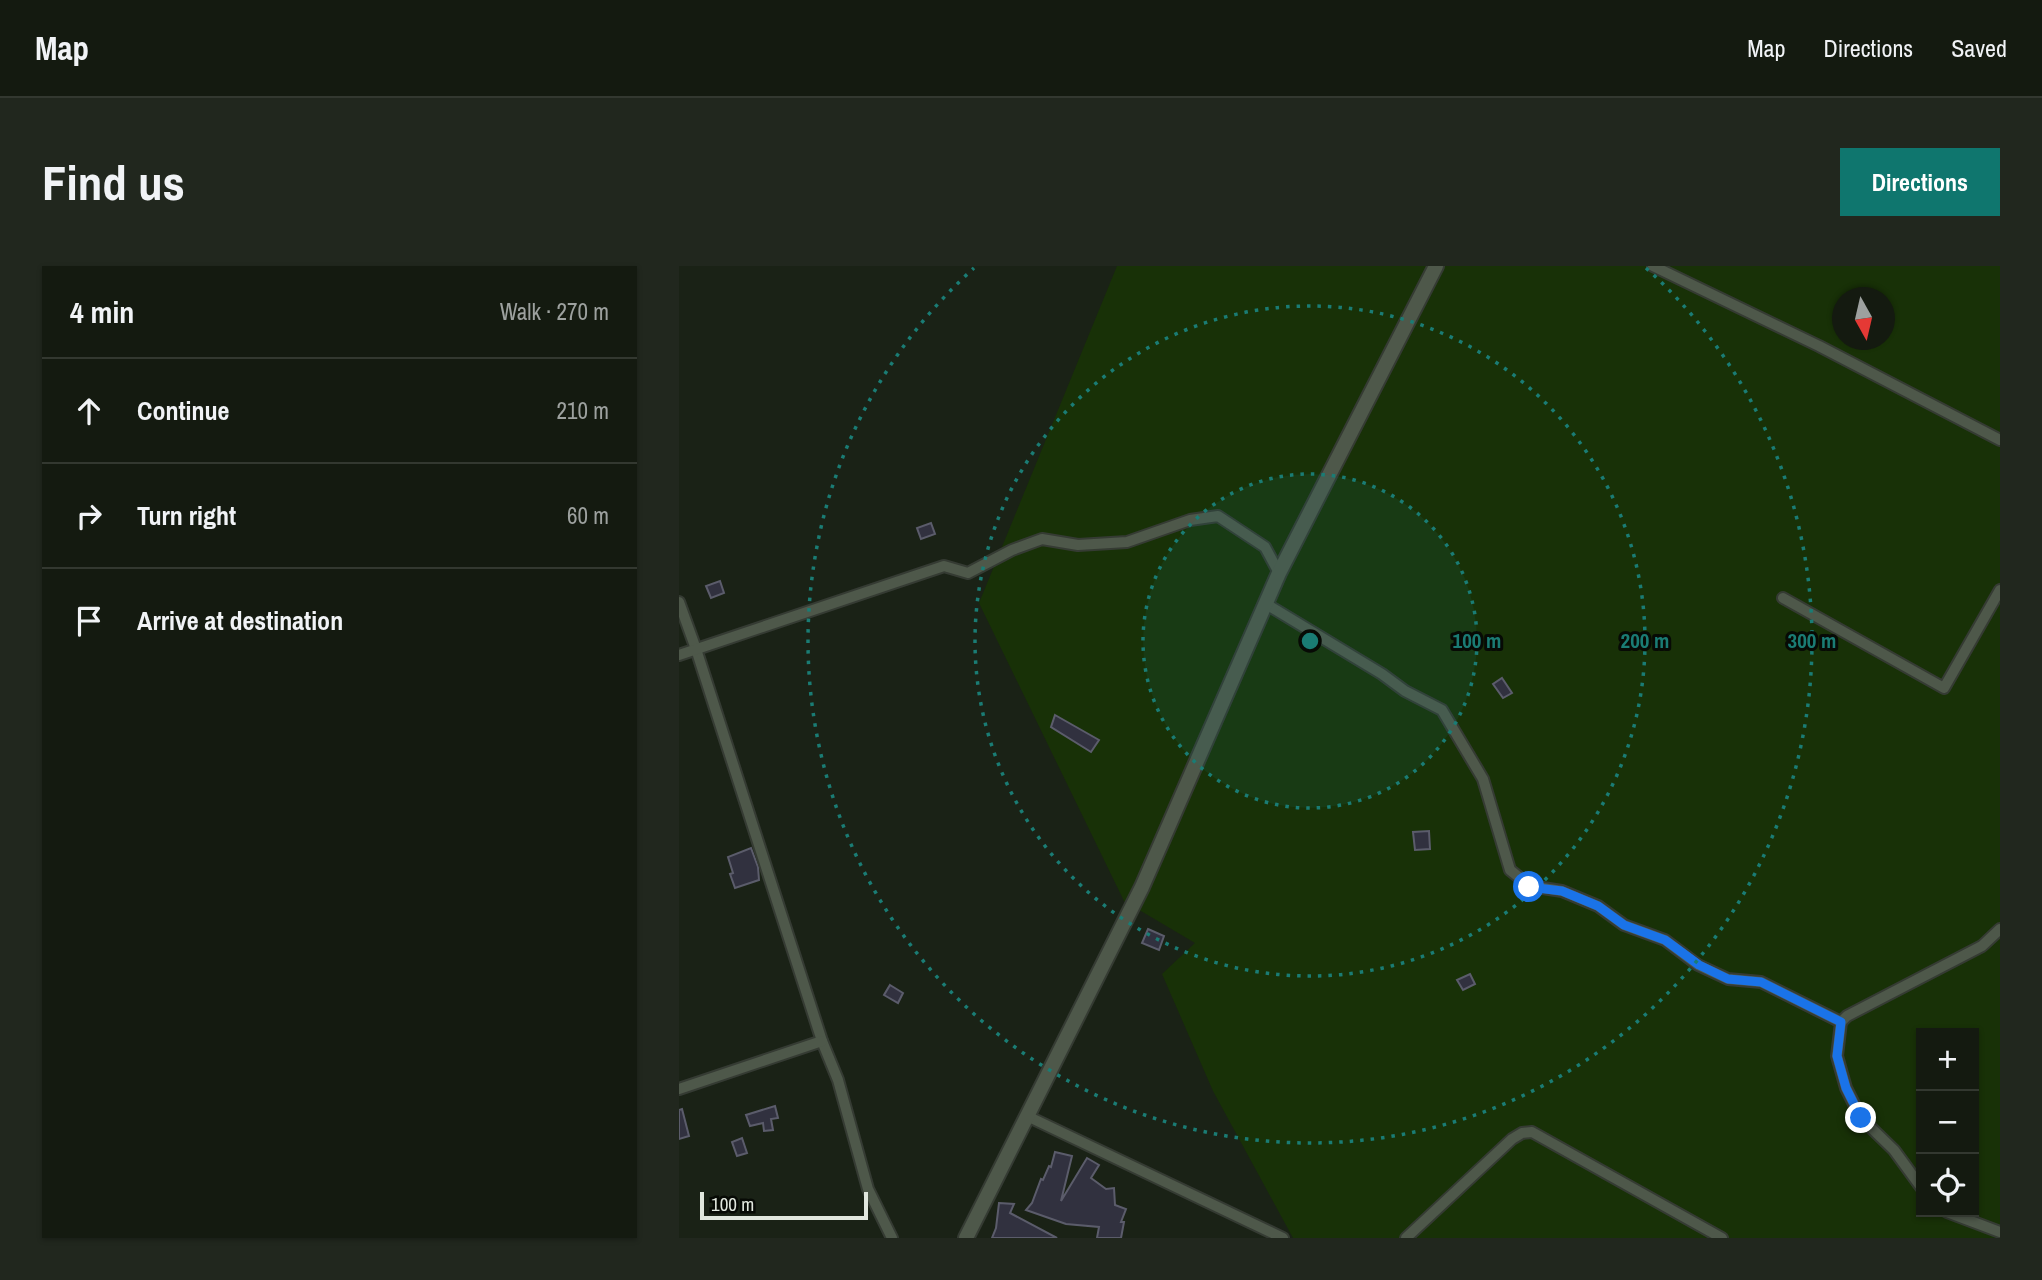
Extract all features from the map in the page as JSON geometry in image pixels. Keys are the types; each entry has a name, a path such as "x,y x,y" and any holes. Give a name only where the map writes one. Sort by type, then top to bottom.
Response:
{"street":[{"path":"966,1238 1142,887 1279,573 1436,266"},
{"path":"1653,266 1819,346 2000,440"},
{"path":"679,655 944,566 968,573 1012,550 1042,539 1078,545 1127,542 1190,520 1219,516 1265,547 1279,573"},
{"path":"1783,598 1944,688 2000,590"},
{"path":"679,602 697,649 821,1041 838,1080 868,1189 893,1238"},
{"path":"1266,604 1382,674 1405,691 1442,710 1483,779 1510,870 1529,887 1562,891 1598,906 1624,925 1665,940 1699,965 1728,979 1761,982 1841,1022"},
{"path":"1916,1180 1894,1150 1861,1118 1846,1088 1837,1056 1841,1022 1847,1016 1982,946 2000,929"},
{"path":"679,1090 821,1041"},
{"path":"1027,1116 1283,1238"},
{"path":"1406,1238 1512,1139 1522,1133 1532,1132 1722,1238"},
{"path":"1960,1217 2000,1232"}],"green space":[{"path":"1117,266 2000,266 2000,1238 1293,1238 1213,1091 1162,974 1195,943 1124,901 979,603"}],"building":[{"path":"931,523 935,534 921,539 917,528"},
{"path":"720,581 724,593 711,598 706,586"},
{"path":"1502,678 1512,693 1503,698 1493,684"},
{"path":"1055,715 1099,740 1091,752 1051,727"},
{"path":"1429,831 1430,849 1415,850 1413,832"},
{"path":"751,848 758,867 759,880 735,888 728,857"},
{"path":"1148,929 1164,936 1159,950 1142,943"},
{"path":"1470,974 1475,984 1463,990 1457,980"},
{"path":"890,985 903,993 898,1003 884,995"},
{"path":"775,1106 778,1118 771,1119 773,1130 764,1131 763,1123 750,1126 746,1115"},
{"path":"682,1109 689,1136 679,1139 679,1110"},
{"path":"742,1138 747,1153 737,1156 732,1142"},
{"path":"1055,1152 1072,1156 1061,1201 1087,1158 1099,1165 1091,1178 1106,1189 1114,1188 1115,1205 1126,1209 1121,1222 1124,1222 1121,1238 1097,1238 1099,1227 1066,1224 1026,1210 1032,1203 1041,1179 1043,1180 1049,1166 1051,1167"},
{"path":"999,1203 1014,1204 1010,1213 1057,1238 992,1238"}],"route":[{"path":"1529,887 1562,891 1598,906 1624,925 1665,940 1699,965 1728,979 1761,982 1841,1022 1837,1056 1846,1088 1861,1118"}]}
